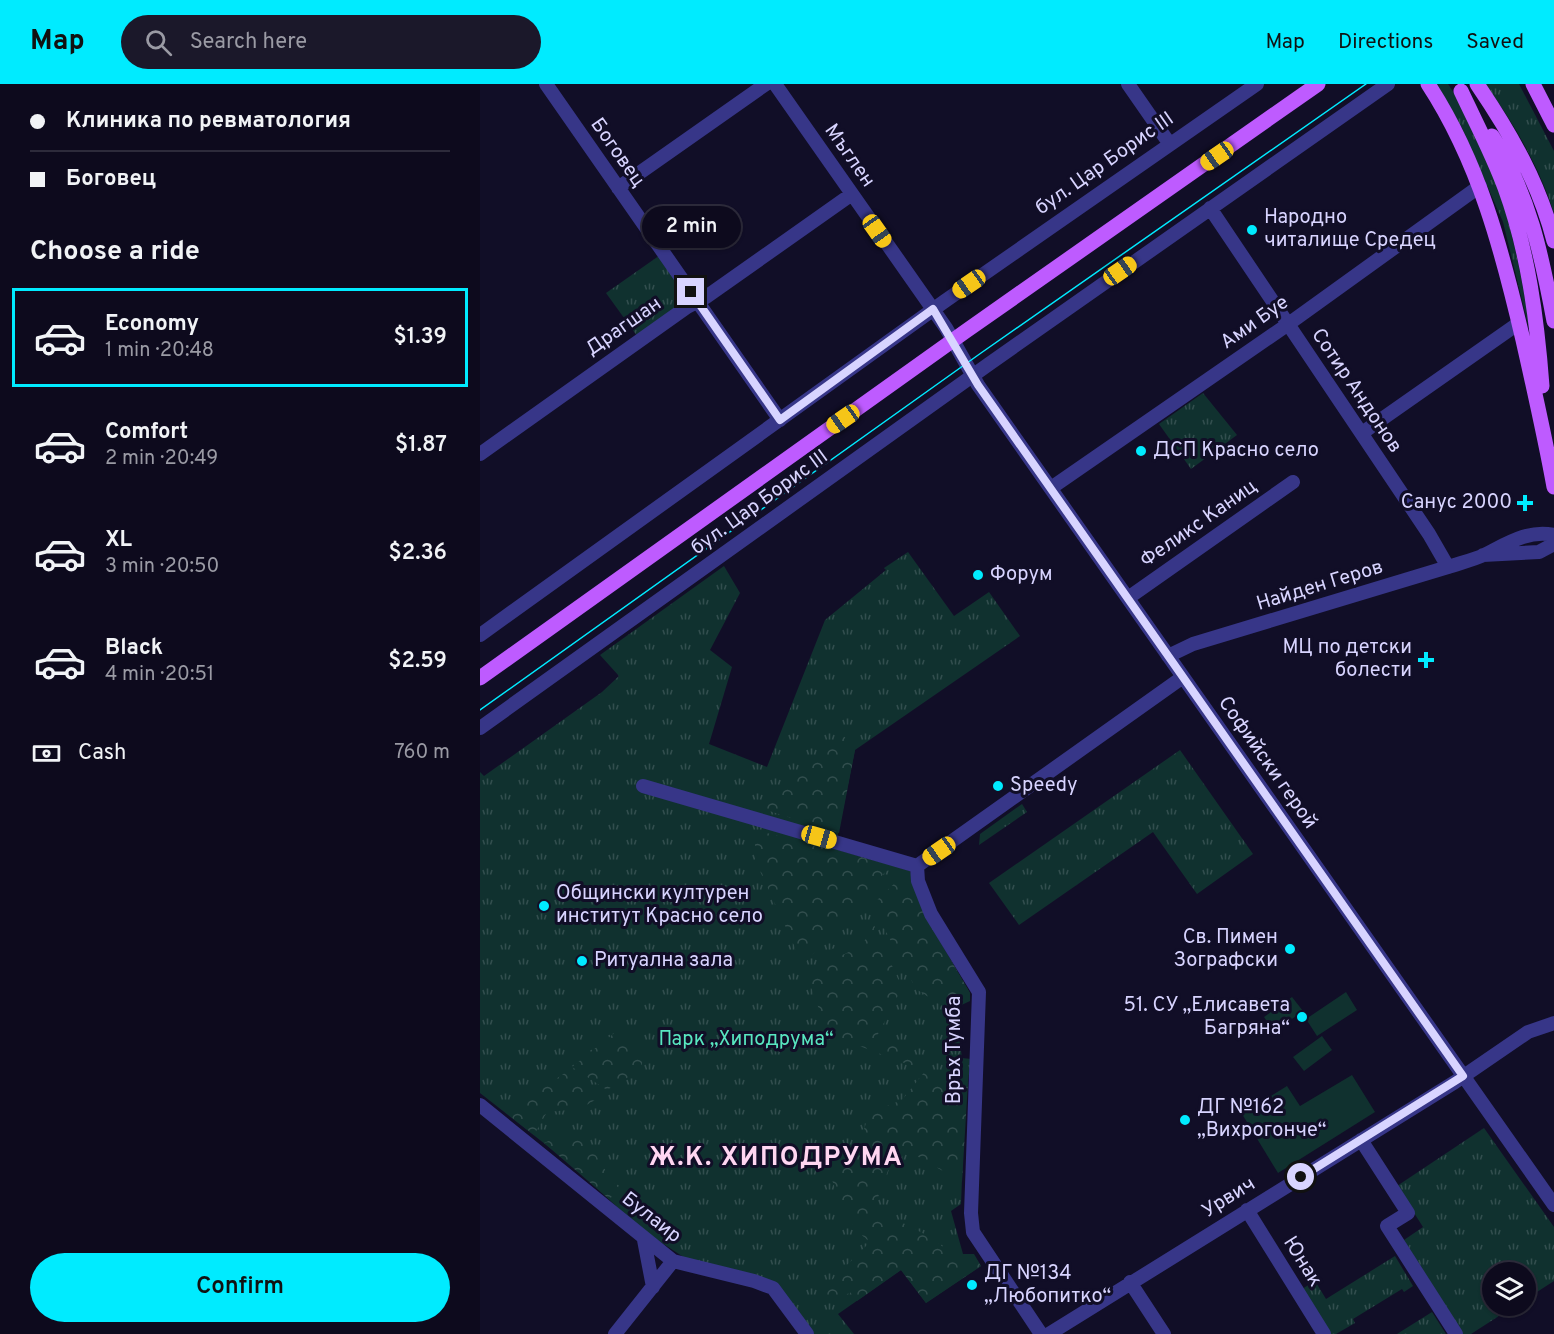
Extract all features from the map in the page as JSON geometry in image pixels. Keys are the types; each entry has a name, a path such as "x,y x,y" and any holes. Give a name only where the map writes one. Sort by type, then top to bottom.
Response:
{"main road":[{"name":"бул. Цар Борис III","path":"480,678 953,340 1318,84"},
{"path":"1428,84 1452,126 1480,186 1500,247 1546,437"},
{"path":"1477,84 1502,121 1529,170 1545,208 1554,241"},
{"path":"1533,84 1554,125"},
{"path":"1544,84 1554,120"},
{"path":"1459,87 1496,141 1527,207 1543,262 1554,321"},
{"path":"1459,87 1505,188 1525,256 1554,487"}],"street":[{"name":"Боговец","path":"546,84 780,420"},
{"path":"618,188 766,84"},
{"name":"Мъглен","path":"775,84 953,340"},
{"path":"1128,84 1169,143"},
{"name":"бул. Цар Борис III","path":"480,635 933,309 1257,84"},
{"name":"бул. Цар Борис III","path":"480,728 972,376 1388,84"},
{"name":"Ами Буе","path":"1051,488 1287,325 1480,186"},
{"name":"Драгшан","path":"480,454 696,300 706,297 852,194"},
{"name":"Сотир Андонов","path":"1210,208 1362,433 1448,567"},
{"path":"1362,433 1519,323"},
{"name":"Софийски герой","path":"953,340 972,376 1554,1205"},
{"name":"Феликс Каниц","path":"1128,598 1293,482"},
{"name":"Найден Геров","path":"1168,656 1193,644 1448,567 1527,536 1544,533 1554,535"},
{"name":"Найден Геров","path":"1483,555 1539,552 1554,544"},
{"path":"643,786 917,866 1183,677"},
{"name":"Връх Тумба","path":"917,866 918,881 931,914 979,992 970,1213 973,1232 1041,1334"},
{"name":"Урвич","path":"1049,1334 1463,1076 1528,1032 1554,1023"},
{"name":"Булаир","path":"480,1105 644,1240 673,1260 754,1281 772,1288 807,1334"},
{"path":"1361,1140 1408,1213 1386,1226 1456,1334"},
{"name":"Юнак","path":"1248,1210 1324,1334"},
{"path":"644,1240 653,1287"},
{"path":"615,1334 673,1260"},
{"path":"1130,1282 1164,1334"}],"green space":[{"path":"1437,84 1448,84 1481,142 1493,173 1504,205 1520,271 1531,337 1503,222 1462,128"},
{"path":"1485,84 1519,84 1554,151 1554,213 1541,178 1525,146"},
{"path":"663,253 688,288 687,307 640,340 606,293"},
{"path":"1203,393 1237,435 1191,469 1159,424"},
{"name":"Парк „Хиподрума“","path":"908,552 954,616 989,592 1020,636 855,750 835,849 910,871 925,916 970,993 970,1001 955,1008 962,1058 971,1059 965,1103 961,1204 951,1211 963,1254 974,1254 981,1266 926,1303 901,1270 838,1314 854,1334 813,1334 776,1284 685,1258 642,1230 573,1166 480,1093 480,772 484,776 602,692 619,676 600,655 724,566 740,593 710,650 732,667 709,744 767,767 825,620 886,570 884,568"},
{"path":"843,735 855,750 839,833 763,809 782,783"},
{"path":"1180,750 1253,854 1197,894 1153,832 1019,925 989,883"},
{"path":"1022,804 1027,812 979,845 980,834"},
{"path":"755,830 902,868 886,871 803,965 755,860"},
{"path":"912,876 925,916 970,993 944,1007 916,989 872,905 899,879"},
{"path":"874,925 902,988 877,1036 917,1057 912,1066 849,1042 831,1042 808,979 833,948 839,956 850,951 865,941"},
{"path":"1346,992 1357,1010 1317,1036 1306,1019"},
{"path":"1292,997 1303,1011 1274,1032 1264,1017"},
{"path":"617,1031 637,1048 643,1060 640,1070 607,1090 572,1067"},
{"path":"1322,1036 1332,1050 1304,1071 1293,1057"},
{"path":"926,1070 968,1082 962,1182 908,1151 889,1168 874,1208 932,1238 955,1257 975,1257 981,1266 926,1303 901,1270 857,1301 850,1292 834,1304 823,1289 870,1242 850,1221 841,1205 831,1177 838,1167 857,1153 869,1113 902,1100"},
{"path":"568,1071 605,1094 580,1109 547,1112 534,1135 505,1112"},
{"path":"1352,1075 1375,1112 1278,1173 1242,1114 1287,1086 1300,1106"},
{"path":"1484,1128 1554,1227 1554,1281 1536,1293 1536,1262 1482,1262 1482,1316 1499,1316 1471,1334 1463,1334 1404,1240 1423,1227 1397,1186"},
{"path":"564,1134 585,1143 621,1190 609,1199 544,1143"},
{"path":"1395,1256 1413,1286 1404,1292 1402,1289 1353,1319 1355,1323 1336,1334 1330,1334 1302,1289 1315,1281 1326,1299"},
{"path":"1432,1312 1446,1334 1397,1334"}],"tram line":[{"path":"480,710 981,353 1366,84"}],"place":[{"name":"Народно читалище Средец","path":"1252,230"},
{"name":"ДСП Красно село","path":"1141,451"},
{"name":"Санус 2000","path":"1525,503"},
{"name":"Форум","path":"978,575"},
{"name":"МЦ по детски болести","path":"1426,660"},
{"name":"Speedy","path":"998,786"},
{"name":"Общински културен институт Красно село","path":"544,906"},
{"name":"Св. Пимен Зографски","path":"1290,949"},
{"name":"Ритуална зала","path":"582,961"},
{"name":"51. СУ „Елисавета Багряна“","path":"1302,1017"},
{"name":"ДГ №162 „Вихрогонче“","path":"1185,1120"},
{"name":"ДГ №134 „Любопитко“","path":"972,1285"}],"district":[{"name":"Ж.К. ХИПОДРУМА","path":"776,1158"}],"route":[{"path":"691,292 780,420 933,309 978,385 1463,1076 1301,1177"}]}
